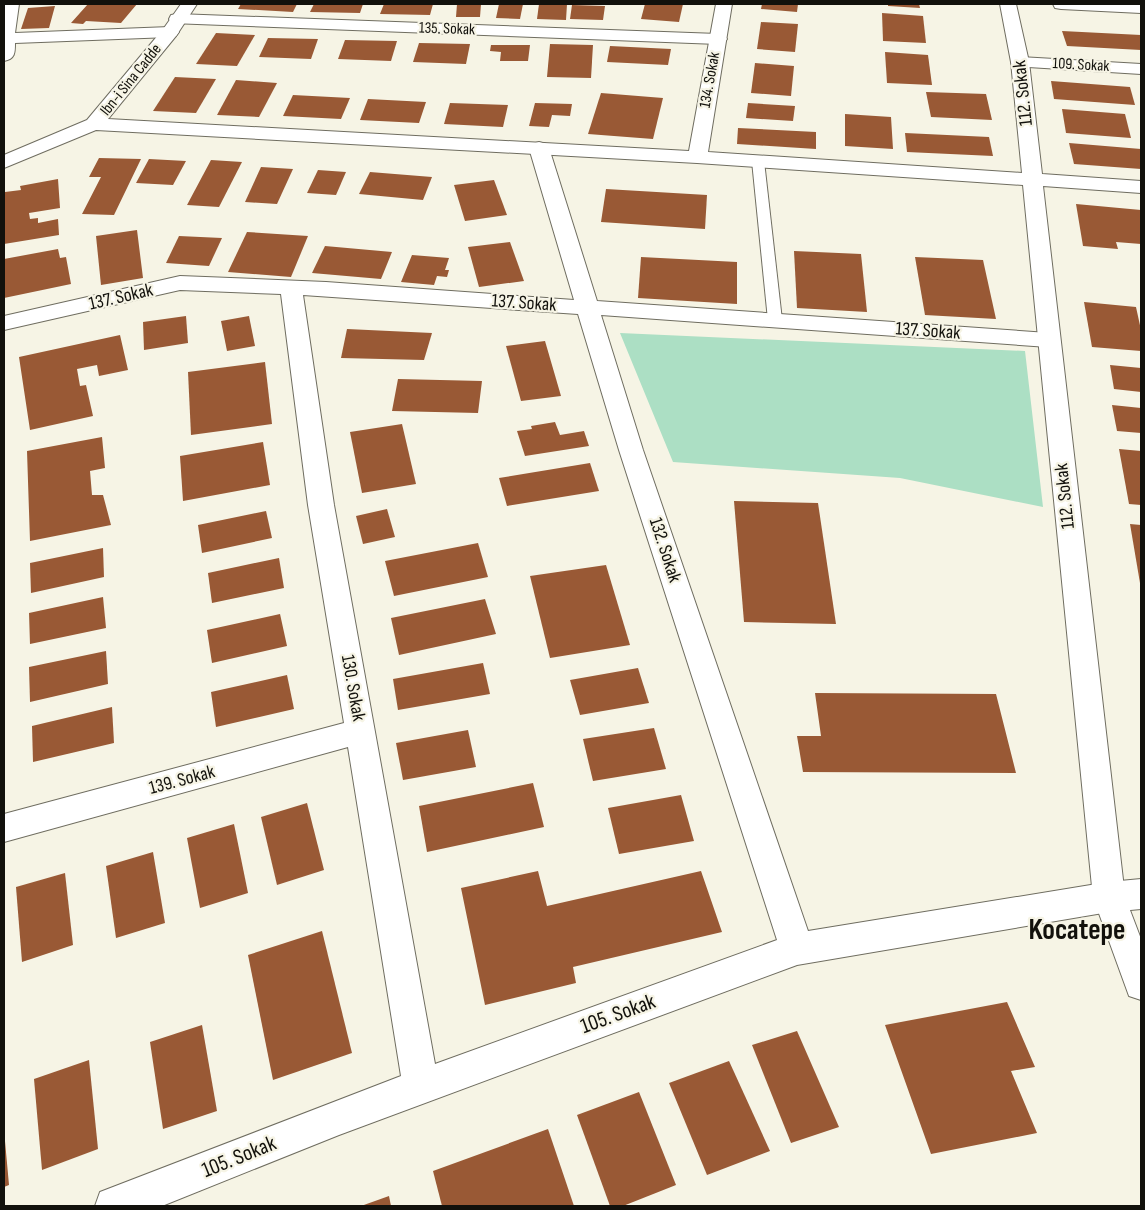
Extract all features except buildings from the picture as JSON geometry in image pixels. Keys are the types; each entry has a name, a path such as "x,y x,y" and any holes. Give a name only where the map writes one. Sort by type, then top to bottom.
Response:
{"street":[{"path":"4,56 6,54 10,4"},
{"name":"Ibn-i Sina Cadde","path":"4,162 94,124 174,26 189,4"},
{"name":"134. Sokak","path":"697,157 724,4"},
{"name":"112. Sokak","path":"1008,4 1020,62 1048,340 1125,895 1141,984"},
{"path":"1061,4 1141,8"},
{"name":"135. Sokak","path":"6,38 174,26 718,38"},
{"name":"109. Sokak","path":"1020,62 1141,69"},
{"path":"94,124 697,157 1141,187"},
{"name":"132. Sokak","path":"539,148 632,450 797,949"},
{"name":"137. Sokak","path":"4,323 180,283 326,289 1048,340"},
{"name":"130. Sokak","path":"292,289 322,505 421,1087"},
{"name":"139. Sokak","path":"4,828 361,731"},
{"name":"105. Sokak","path":"114,1206 339,1117 797,949 1125,895"}],"lane":[{"path":"758,161 775,320"}],"green space":[{"path":"620,333 1025,351 1043,507 900,478 673,462"}],"district":[{"name":"Kocatepe","path":"1077,930"}]}
